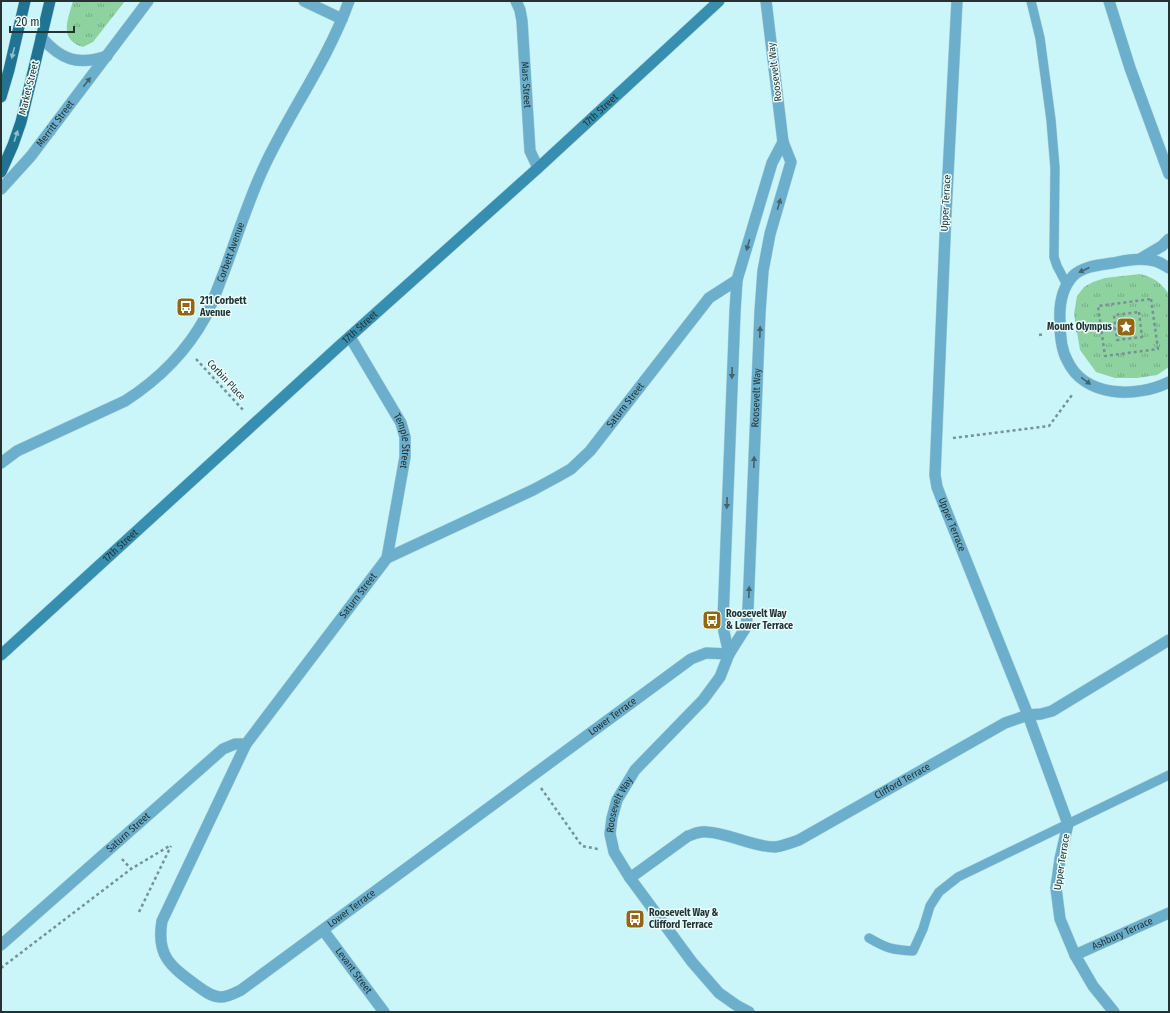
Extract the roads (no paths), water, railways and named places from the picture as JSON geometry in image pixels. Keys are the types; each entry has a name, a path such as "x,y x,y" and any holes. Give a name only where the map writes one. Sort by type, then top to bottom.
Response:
{"main road":[{"path":"1,97 9,70 25,1"},
{"name":"Market Street","path":"1,172 13,146 21,122 50,1"},
{"name":"17th Street","path":"1,655 255,423 538,168 719,1"}],"street":[{"name":"Merritt Street","path":"1,189 31,156 148,1"},
{"path":"304,1 342,19"},
{"name":"Corbett Avenue","path":"1,463 17,451 125,401 162,373 185,347 206,316 264,168 278,139 331,44 349,1"},
{"name":"Mars Street","path":"516,1 520,10 522,21 530,150 538,168"},
{"name":"Roosevelt Way","path":"749,1012 719,993 706,980 630,878 614,852 610,834 612,818 618,800 635,770 703,700 720,677 729,654 746,627 763,272 770,234 791,162 783,142 766,1"},
{"name":"Upper Terrace","path":"957,1 935,474 942,500 1028,715 1068,824 1060,859 1056,888 1060,919 1075,954 1093,986 1114,1012"},
{"path":"1109,1 1130,68 1169,174"},
{"path":"41,37 60,55 70,59 82,62 107,56"},
{"path":"729,654 723,620 737,280 772,163 783,142"},
{"path":"1140,260 1162,246 1169,239"},
{"path":"1169,268 1156,261 1140,260 1122,261 1085,268 1074,276 1067,285 1061,300 1060,332 1062,347 1067,361 1083,380 1094,387 1107,391 1141,391 1160,387 1169,382"},
{"name":"Saturn Street","path":"1,945 223,749 235,744 246,744 387,558 533,490 571,469 590,451 709,298 737,280"},
{"name":"Temple Street","path":"350,337 401,423 405,438 404,465 387,558"},
{"name":"Clifford Terrace","path":"630,878 688,836 697,833 706,832 774,847 787,845 799,840 1005,723 1028,715 1052,711 1169,640"},
{"name":"Lower Terrace","path":"246,744 162,921 160,935 162,948 176,970 209,994 220,997 232,995 241,990 691,659 706,653 729,654"},
{"name":"Ashbury Terrace","path":"1075,954 1169,913"},
{"name":"Levant Street","path":"323,930 384,1012"}],"lane":[{"path":"1031,1 1040,38 1051,120 1055,168 1054,257 1067,285"},
{"path":"868,938 885,947 913,951 923,929 930,906 939,892 958,877 1169,775"}],"place":[{"name":"211 Corbett Avenue","path":"186,307"},
{"name":"Mount Olympus","path":"1126,327"},
{"name":"Roosevelt Way & Lower Terrace","path":"712,620"},
{"name":"Roosevelt Way & Clifford Terrace","path":"635,919"}]}
